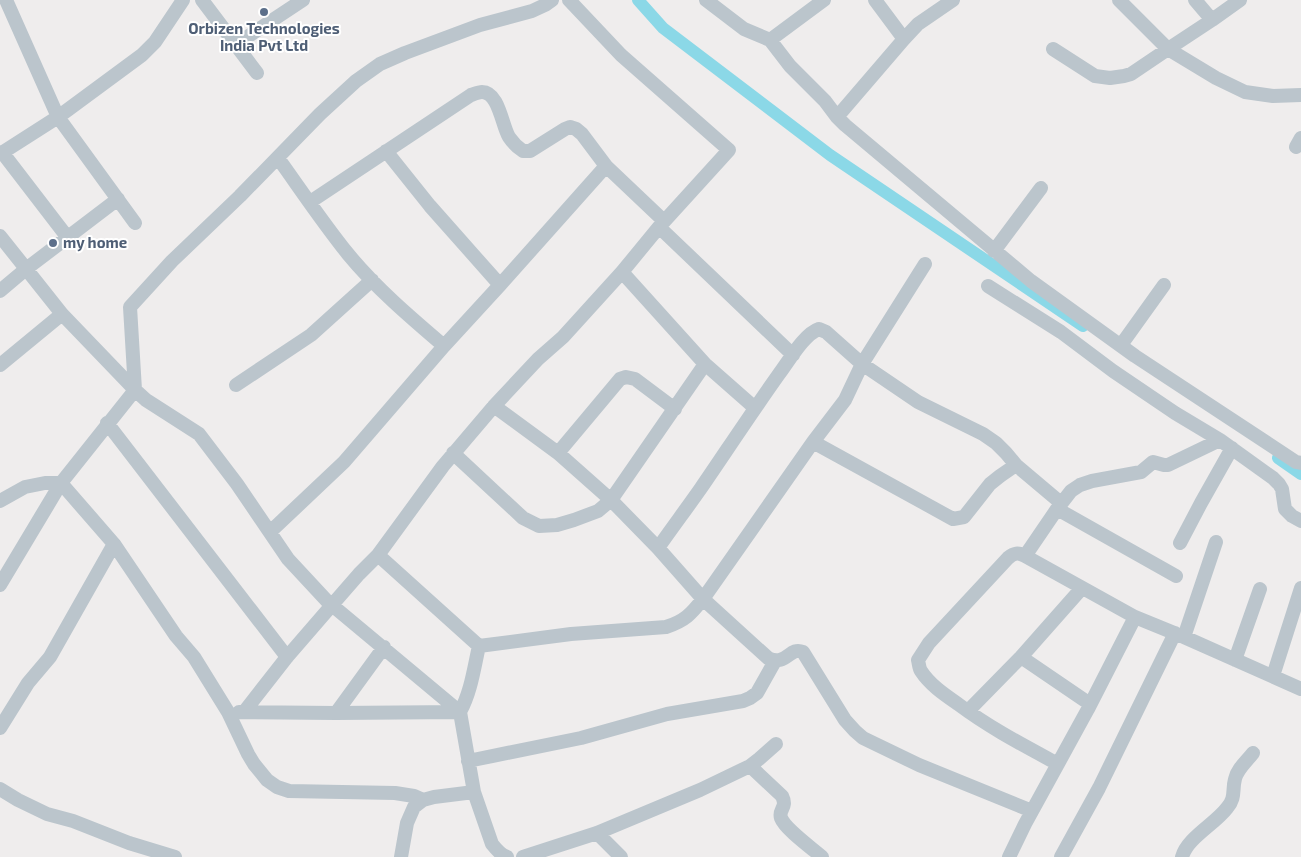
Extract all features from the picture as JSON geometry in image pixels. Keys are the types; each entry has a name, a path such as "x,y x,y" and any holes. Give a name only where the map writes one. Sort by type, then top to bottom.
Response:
{"street":[{"path":"6,0 58,117 135,223"},
{"path":"68,238 1,153 58,117 142,55 155,42 183,0"},
{"path":"202,0 257,73"},
{"path":"235,45 303,0"},
{"path":"0,585 60,483 135,390 130,308 172,261 278,158 320,114 356,81 380,64 480,25 532,11 552,0"},
{"path":"244,712 287,657 358,574 378,555 453,453 494,406 538,359 562,337 622,272 662,224 729,150 621,55 569,0"},
{"path":"706,0 744,29 770,40 790,66 825,101 837,117 1031,282 1120,345 1296,462 1301,463"},
{"path":"770,40 824,0"},
{"path":"874,0 904,39"},
{"path":"837,117 918,24 952,0"},
{"path":"1119,0 1168,49 1216,78 1245,92 1274,96 1301,95"},
{"path":"1195,0 1212,20"},
{"path":"1053,49 1095,76 1110,78 1124,76 1131,74 1240,0"},
{"path":"310,202 471,95 481,92 488,94 495,100 508,136 515,146 523,152 530,151 570,127 582,134 606,166 793,355"},
{"path":"386,151 430,206 500,285"},
{"path":"278,158 348,254 407,314 444,346"},
{"path":"270,532 344,462 444,346 606,166"},
{"path":"994,251 1041,188"},
{"path":"0,291 118,199"},
{"path":"0,236 62,314 135,390 146,400 199,434 237,484 288,559 332,605 460,712"},
{"path":"378,555 479,646 570,634 666,627 678,624 689,616 703,599 813,442 845,400 862,364 925,264"},
{"path":"622,272 705,364 755,408"},
{"path":"236,385 311,334 372,280"},
{"path":"1120,345 1164,285"},
{"path":"988,286 1061,332 1113,371 1175,413 1232,448 1273,478 1282,489 1285,509 1301,521"},
{"path":"0,365 62,314"},
{"path":"658,548 793,355 812,331 819,329 826,332 862,364 918,402 983,434 1001,448 1059,506 1176,576"},
{"path":"453,453 523,518 539,526 556,525 574,520 598,511 611,500 705,364"},
{"path":"558,453 620,379 626,377 635,379 675,409"},
{"path":"494,406 558,453 611,500 658,548 703,599 768,658 779,661 796,651 803,652 845,720 863,738 919,765 1032,811"},
{"path":"107,423 287,657"},
{"path":"1025,556 1059,506 1071,491 1080,485 1141,472 1153,462 1168,465 1220,440"},
{"path":"813,442 953,519 964,517 990,484 1016,465"},
{"path":"1180,544 1232,448"},
{"path":"0,501 25,487 45,483 60,483 114,544 176,636 194,658 228,712 248,754 267,780 277,787 289,791 395,793 414,796 423,800"},
{"path":"1061,857 1180,635 1216,542"},
{"path":"0,728 28,683 50,658 114,544"},
{"path":"1058,764 968,712 939,691 919,669 918,660 929,643 1013,554 1019,553 1025,556 1135,617 1301,689"},
{"path":"968,712 1082,588"},
{"path":"1273,676 1301,588"},
{"path":"1236,660 1260,589"},
{"path":"1010,857 1032,811 1135,617"},
{"path":"479,646 470,686 460,712 474,792 492,844 505,857"},
{"path":"336,713 384,647"},
{"path":"1020,657 1090,704"},
{"path":"468,762 581,738 667,714 743,701 757,693 775,661"},
{"path":"228,712 460,712"},
{"path":"524,857 597,833 700,790 750,766 776,744"},
{"path":"1182,857 1184,850 1193,840 1230,805 1237,772 1253,753"},
{"path":"750,766 782,796 784,806 780,816 786,826 822,857"},
{"path":"0,789 47,814 73,821 129,843 175,857"},
{"path":"401,857 407,823 414,807 423,800 434,797 474,792"},
{"path":"597,833 621,857"}],"waterway":[{"path":"638,0 663,28 830,155 1083,326"},
{"path":"1278,458 1301,474"}],"place":[{"name":"Orbizen Technologies India Pvt Ltd","path":"264,12"},
{"name":"my home","path":"53,243"}]}
